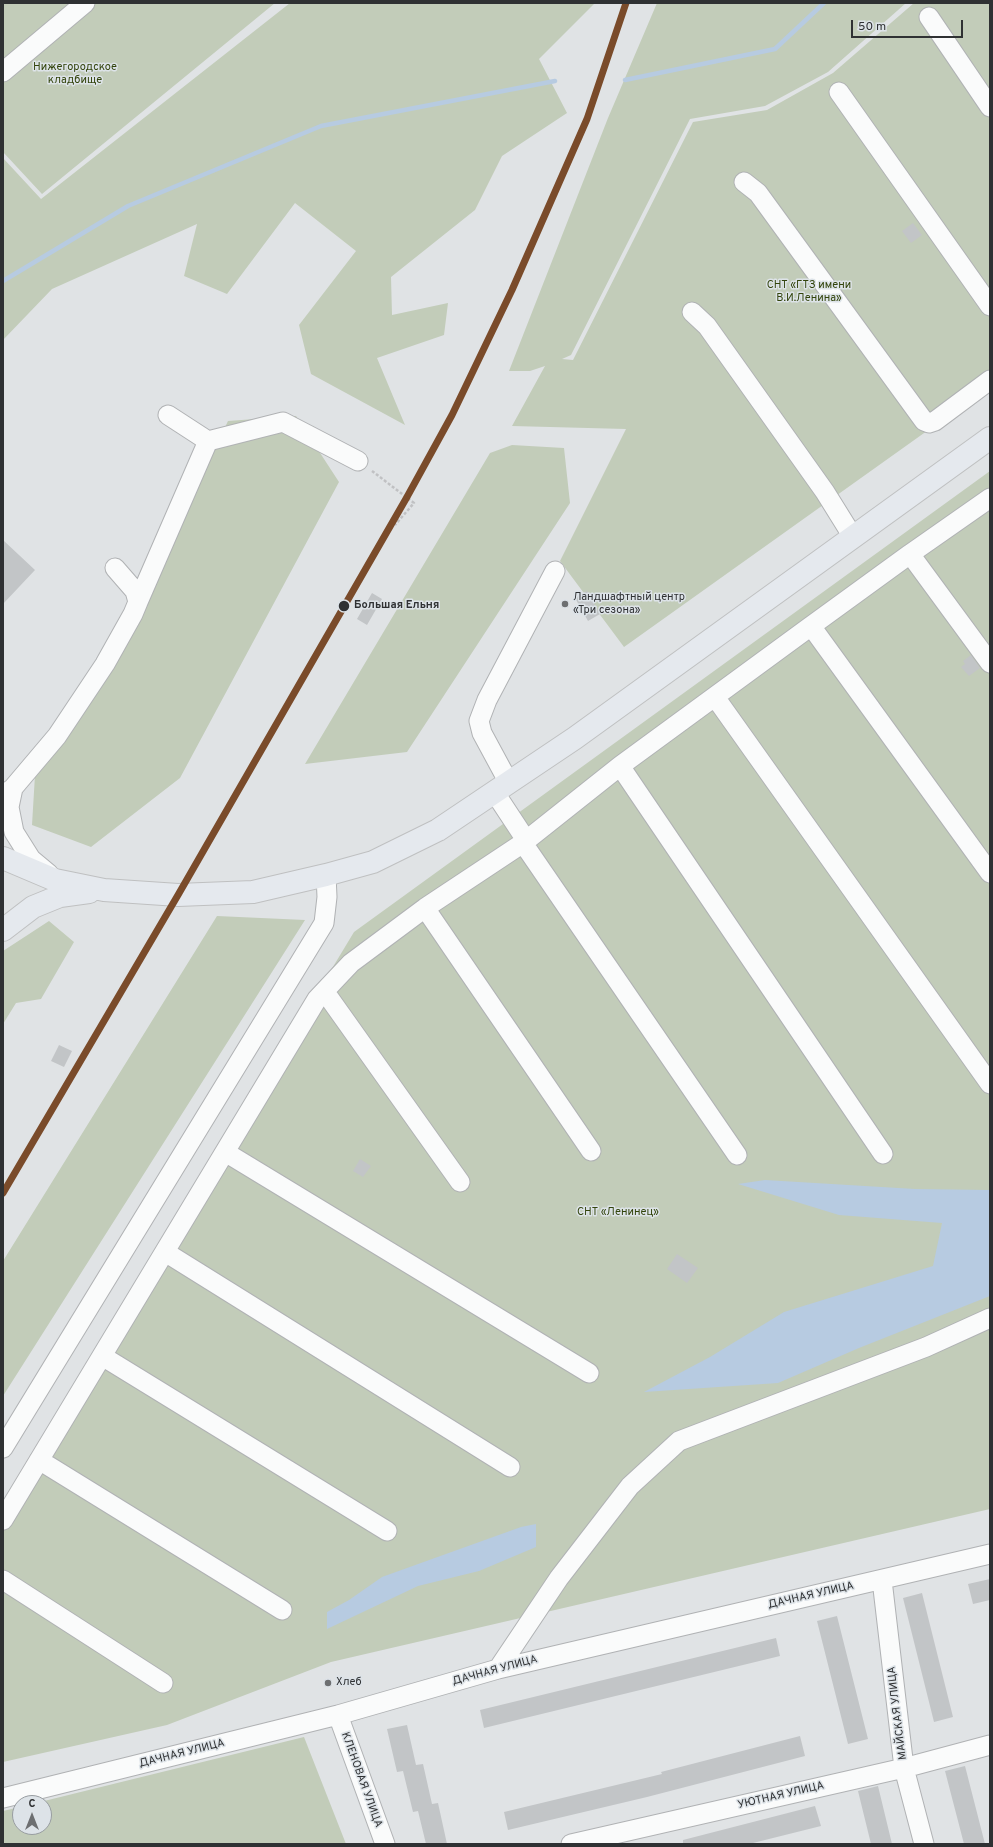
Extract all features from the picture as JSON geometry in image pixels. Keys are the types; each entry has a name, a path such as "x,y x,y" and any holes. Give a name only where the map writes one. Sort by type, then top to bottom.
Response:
{"main road":[{"path":"3,858 55,880 104,890 178,894 253,892 326,875 373,862 438,830 576,738 990,438"},
{"path":"3,930 33,907 60,896 104,890"}],"street":[{"path":"3,72 85,3"},
{"path":"929,18 990,107"},
{"path":"839,92 990,306"},
{"path":"744,182 758,193 924,421 929,423 935,421 990,380"},
{"path":"692,312 707,326 825,492 853,537"},
{"path":"168,415 208,441 284,422 358,461"},
{"path":"3,830 8,797 62,730 105,664 134,614 208,441"},
{"path":"3,1520 317,999 351,963 425,908 524,842 620,766 910,554 990,498"},
{"path":"910,554 990,663"},
{"path":"115,568 135,591 138,602"},
{"path":"555,571 487,700 479,721 482,733 524,842 737,1155"},
{"path":"811,626 990,873"},
{"path":"715,696 990,1084"},
{"path":"620,766 883,1154"},
{"path":"8,797 14,832 20,844 31,859 55,880"},
{"path":"3,1448 324,923 327,896 326,875"},
{"path":"425,908 591,1151"},
{"path":"325,992 460,1182"},
{"path":"225,1152 589,1373"},
{"path":"165,1252 510,1467"},
{"path":"498,1669 559,1578 630,1486 679,1441 926,1347 990,1318"},
{"path":"102,1356 387,1531"},
{"path":"39,1460 282,1610"},
{"name":"ДАЧНАЯ УЛИЦА","path":"3,1798 338,1715 498,1669 990,1554"},
{"path":"3,1580 163,1683"},
{"name":"МАЙСКАЯ УЛИЦА","path":"882,1580 904,1768 924,1844"},
{"name":"КЛЕНОВАЯ УЛИЦА","path":"338,1715 385,1844"},
{"name":"УЮТНАЯ УЛИЦА","path":"571,1844 904,1768 990,1745"}],"path":[{"path":"358,461 414,503 395,525"}],"green space":[{"name":"Нижегородское кладбище","path":"3,3 275,3 42,194 3,152"},
{"path":"290,3 595,3 539,59 567,113 502,156 475,210 391,277 392,315 448,303 444,335 377,358 405,425 311,374 299,325 356,251 295,203 227,294 184,276 197,224 52,289 3,340 3,158 41,199"},
{"name":"СНТ «ГТЗ имени В.И.Ленина»","path":"657,3 906,3 828,72 765,106 690,119 571,355 562,359 573,360 693,122 767,110 833,73 914,3 990,3 990,386 624,647 560,561 626,429 512,426 545,366 530,371 509,371 608,118"},
{"path":"296,416 339,482 180,778 91,847 32,825 35,775 184,513 228,421"},
{"path":"512,445 564,448 570,503 407,752 305,764 490,453"},
{"name":"СНТ «Ленинец»","path":"990,471 990,1509 331,1662 167,1725 3,1762 3,1514 354,932"},
{"path":"217,916 305,920 3,1396 3,1261"},
{"path":"49,921 74,942 41,999 16,1003 3,1024 3,951"},
{"path":"304,1737 346,1844 3,1844 3,1811 12,1809 12,1835 52,1835 52,1799"}],"water":[{"path":"765,1180 915,1189 990,1190 990,1296 859,1348 778,1383 644,1392 710,1357 784,1312 933,1266 942,1223 839,1215 738,1184"},
{"path":"536,1524 536,1547 479,1571 418,1586 327,1629 327,1612 349,1600 382,1577 521,1527"}],"building":[{"path":"913,223 922,235 911,243 902,231"},
{"path":"3,540 35,570 3,604"},
{"path":"587,591 600,614 588,621 575,598"},
{"path":"372,593 382,599 367,625 357,619"},
{"path":"971,655 980,668 969,676 961,667 965,664 963,661"},
{"path":"59,1045 72,1051 64,1067 51,1061"},
{"path":"360,1159 371,1166 363,1177 353,1171"},
{"path":"677,1254 698,1268 687,1283 667,1269"},
{"path":"990,1579 990,1600 973,1604 968,1584"},
{"path":"922,1593 953,1717 934,1722 903,1598"},
{"path":"837,1616 868,1739 848,1744 817,1621"},
{"path":"776,1638 780,1656 484,1728 480,1710"},
{"path":"407,1725 416,1765 423,1764 432,1804 438,1803 447,1844 426,1844 418,1811 413,1812 403,1771 397,1772 387,1729"},
{"path":"800,1736 805,1756 647,1797 508,1830 504,1812 662,1774 661,1772"},
{"path":"965,1766 985,1844 964,1844 945,1771"},
{"path":"878,1786 892,1844 871,1844 858,1791"},
{"path":"815,1806 821,1826 749,1844 683,1844 683,1840"}],"waterway":[{"path":"625,80 775,49 824,3"},
{"path":"3,281 128,206 321,126 555,81"}],"transit line":[{"path":"3,1193 178,895 407,497 452,415 512,290 587,119 626,3"}],"place":[{"name":"Ландшафтный центр «Три сезона»","path":"565,604"},
{"name":"Большая Ельня","path":"344,606"},
{"name":"Хлеб","path":"328,1683"}]}
